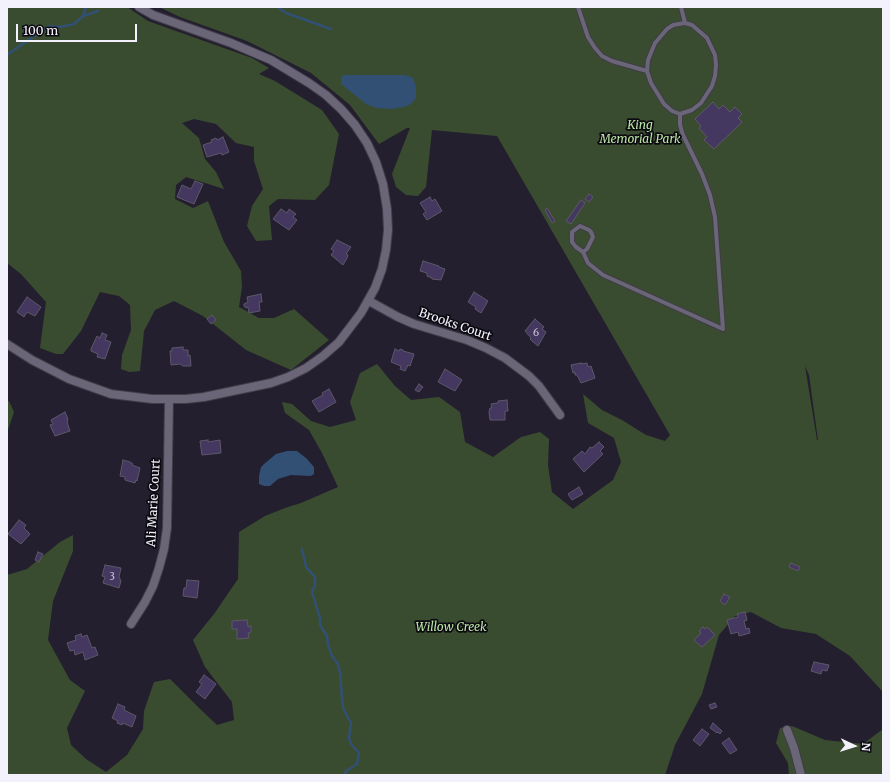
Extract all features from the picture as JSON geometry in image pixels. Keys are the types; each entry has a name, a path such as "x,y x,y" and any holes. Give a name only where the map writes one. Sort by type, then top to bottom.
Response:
{"street":[{"path":"7,344 51,370 88,387 111,394 130,397 169,399 204,397 255,387 288,377 306,368 339,342 351,328 369,301 375,288 382,269 386,250 388,230 387,209 383,184 376,162 367,143 355,125 326,95 270,60 231,43 153,15 139,7"},
{"name":"Brooks Court","path":"369,301 414,324 467,340 505,358 529,376 539,386 560,415"},
{"name":"Ali Marie Court","path":"131,624 153,586 164,549 167,528 169,399"},
{"path":"787,730 794,748 801,775"}],"lane":[{"path":"578,7 588,37 602,56 612,61 646,70"},
{"path":"682,7 685,23"},
{"path":"685,23 692,25 707,38 715,55 715,76 707,95 701,103 692,110 680,114 672,111 664,104 651,83 646,70 652,51 661,35 673,25 685,23"},
{"path":"583,252 587,249 592,237 592,232 580,226 572,232 572,242 583,252 588,263 603,275 723,329 715,217 705,181 683,135 680,125 680,114"}],"green space":[{"path":"7,7 127,7 148,21 252,58 269,68 259,74 275,81 322,110 339,134 329,185 315,200 278,199 269,206 272,240 256,241 247,226 252,206 263,189 254,161 254,147 236,143 216,124 194,119 182,123 199,138 205,159 216,172 224,189 186,177 176,185 175,199 193,208 208,201 224,242 241,271 242,287 239,307 259,318 274,318 294,309 329,340 291,370 246,350 203,316 174,301 155,310 144,331 140,371 129,372 121,369 122,355 131,330 130,305 119,296 100,292 81,331 63,354 56,354 40,348 46,302 21,274 7,263"},
{"path":"159,7 883,7 883,692 850,656 816,634 781,628 751,612 735,616 719,635 702,694 675,745 665,775 7,775 7,575 27,569 60,542 73,535 73,551 53,601 48,640 70,680 85,691 67,728 71,745 86,759 106,772 127,755 143,729 144,711 154,682 170,679 217,725 234,720 232,702 205,667 193,640 214,614 238,579 239,532 265,516 301,503 338,487 309,430 285,413 282,402 292,404 311,421 330,427 356,420 350,402 360,373 377,364 395,386 411,400 439,397 460,412 465,442 493,457 521,437 540,432 549,439 548,465 552,492 573,509 613,480 621,462 614,438 588,423 583,394 602,410 646,435 665,441 670,435 497,136 432,130 426,187 418,196 406,195 396,187 392,174 410,128 407,128 379,144 350,105 311,73 247,41 180,17","holes":["805,366 809,375 818,440"]},
{"path":"7,401 9,401 14,412 7,433"},
{"path":"792,726 825,740 863,744 883,729 883,775 789,775 788,763 776,743 780,728"}],"water":[{"path":"344,75 405,75 413,78 416,87 416,98 411,104 404,107 391,109 376,108 366,104 341,84 341,77"},
{"path":"287,451 297,451 306,458 314,467 314,474 311,476 291,475 278,479 270,486 259,484 261,467 276,454"}],"building":[{"path":"713,102 719,109 723,105 730,112 735,107 742,114 738,118 742,122 714,149 704,140 707,137 699,128 701,126 695,119"},
{"path":"223,137 229,152 222,155 221,153 207,157 203,145 212,142 211,140 216,138 217,140"},
{"path":"195,181 203,184 194,204 177,197 182,185 191,189"},
{"path":"589,194 593,197 589,202 585,199"},
{"path":"430,197 432,201 435,199 442,211 427,220 423,214 426,212 420,203"},
{"path":"581,200 585,203 571,224 566,221"},
{"path":"547,208 555,221 552,223 545,210"},
{"path":"281,209 287,213 289,209 296,214 293,217 297,220 289,230 273,219"},
{"path":"337,240 351,247 346,254 348,255 343,265 331,255 334,251 331,249"},
{"path":"423,261 445,269 441,280 432,279 427,276 427,273 420,271"},
{"path":"474,292 488,301 481,313 475,309 476,307 468,302"},
{"path":"261,294 262,302 259,302 260,311 249,313 248,307 246,308 244,306 244,304 248,302 247,297"},
{"path":"27,297 41,307 35,316 27,312 24,317 17,312"},
{"path":"212,315 216,320 211,324 207,319"},
{"path":"535,319 544,327 542,329 546,332 538,346 530,339 531,338 525,331"},
{"path":"102,333 107,335 105,340 111,342 105,359 97,357 98,354 91,351 97,336 100,338"},
{"path":"183,347 183,350 188,350 191,366 183,366 180,364 171,365 170,351 172,351 172,348"},
{"path":"395,349 399,351 400,349 414,354 410,366 408,365 405,371 400,369 401,366 391,362"},
{"path":"587,363 588,367 591,366 595,378 581,383 577,375 575,375 575,372 573,373 571,365"},
{"path":"445,369 462,380 455,391 438,382"},
{"path":"419,384 423,387 419,392 415,390"},
{"path":"329,389 336,402 319,412 312,401 323,395 322,393"},
{"path":"507,400 508,411 505,411 505,420 490,420 489,412 490,408 492,408 491,404 498,403 498,401"},
{"path":"65,412 70,431 55,436 50,425 53,424 51,420"},
{"path":"208,440 208,442 220,440 221,453 202,455 200,441"},
{"path":"599,442 604,447 600,451 603,454 584,472 573,459 582,451 585,454 590,447 592,448"},
{"path":"123,460 140,468 137,481 136,480 135,483 125,480 125,477 120,476"},
{"path":"579,487 583,494 572,500 568,494"},
{"path":"19,520 26,525 24,528 30,534 21,544 8,534"},
{"path":"38,552 43,554 39,562 35,560"},
{"path":"791,563 800,567 798,571 789,567"},
{"path":"105,565 121,568 119,577 121,581 119,588 103,583 105,577 102,576"},
{"path":"187,580 199,581 197,598 183,596"},
{"path":"724,594 730,597 725,605 720,601"},
{"path":"745,612 747,620 744,621 746,629 749,628 750,633 739,636 738,632 731,634 727,620 738,617 737,614"},
{"path":"247,620 248,627 251,626 251,632 248,633 249,638 237,639 237,629 232,629 232,621"},
{"path":"703,627 705,629 707,627 715,635 702,647 694,640 701,633 699,631"},
{"path":"81,634 82,637 87,635 92,648 95,647 98,655 85,660 83,652 75,655 74,650 70,651 67,643 76,640 75,636"},
{"path":"814,662 829,665 827,671 822,670 821,674 811,671"},
{"path":"204,675 216,684 205,699 196,692 202,684 199,682"},
{"path":"715,703 717,707 711,709 709,705"},
{"path":"118,704 125,707 124,710 136,716 132,727 123,723 122,725 117,723 118,721 112,718"},
{"path":"713,723 722,731 720,734 710,728"},
{"path":"702,729 709,734 700,746 693,740"},
{"path":"729,738 737,750 730,754 722,743"}],"waterway":[{"path":"83,16 86,7"},
{"path":"277,7 286,13 331,29"},
{"path":"7,55 50,26 60,27 74,24 83,16 98,11"},
{"path":"302,549 306,567 315,577 315,585 312,592 320,618 320,625 327,636 328,645 332,656 338,664 343,708 351,723 349,738 351,744 359,753 357,764 346,771 345,775"}],"park label":[{"name":"King Memorial Park","path":"640,133"},
{"name":"Willow Creek","path":"451,628"}]}
